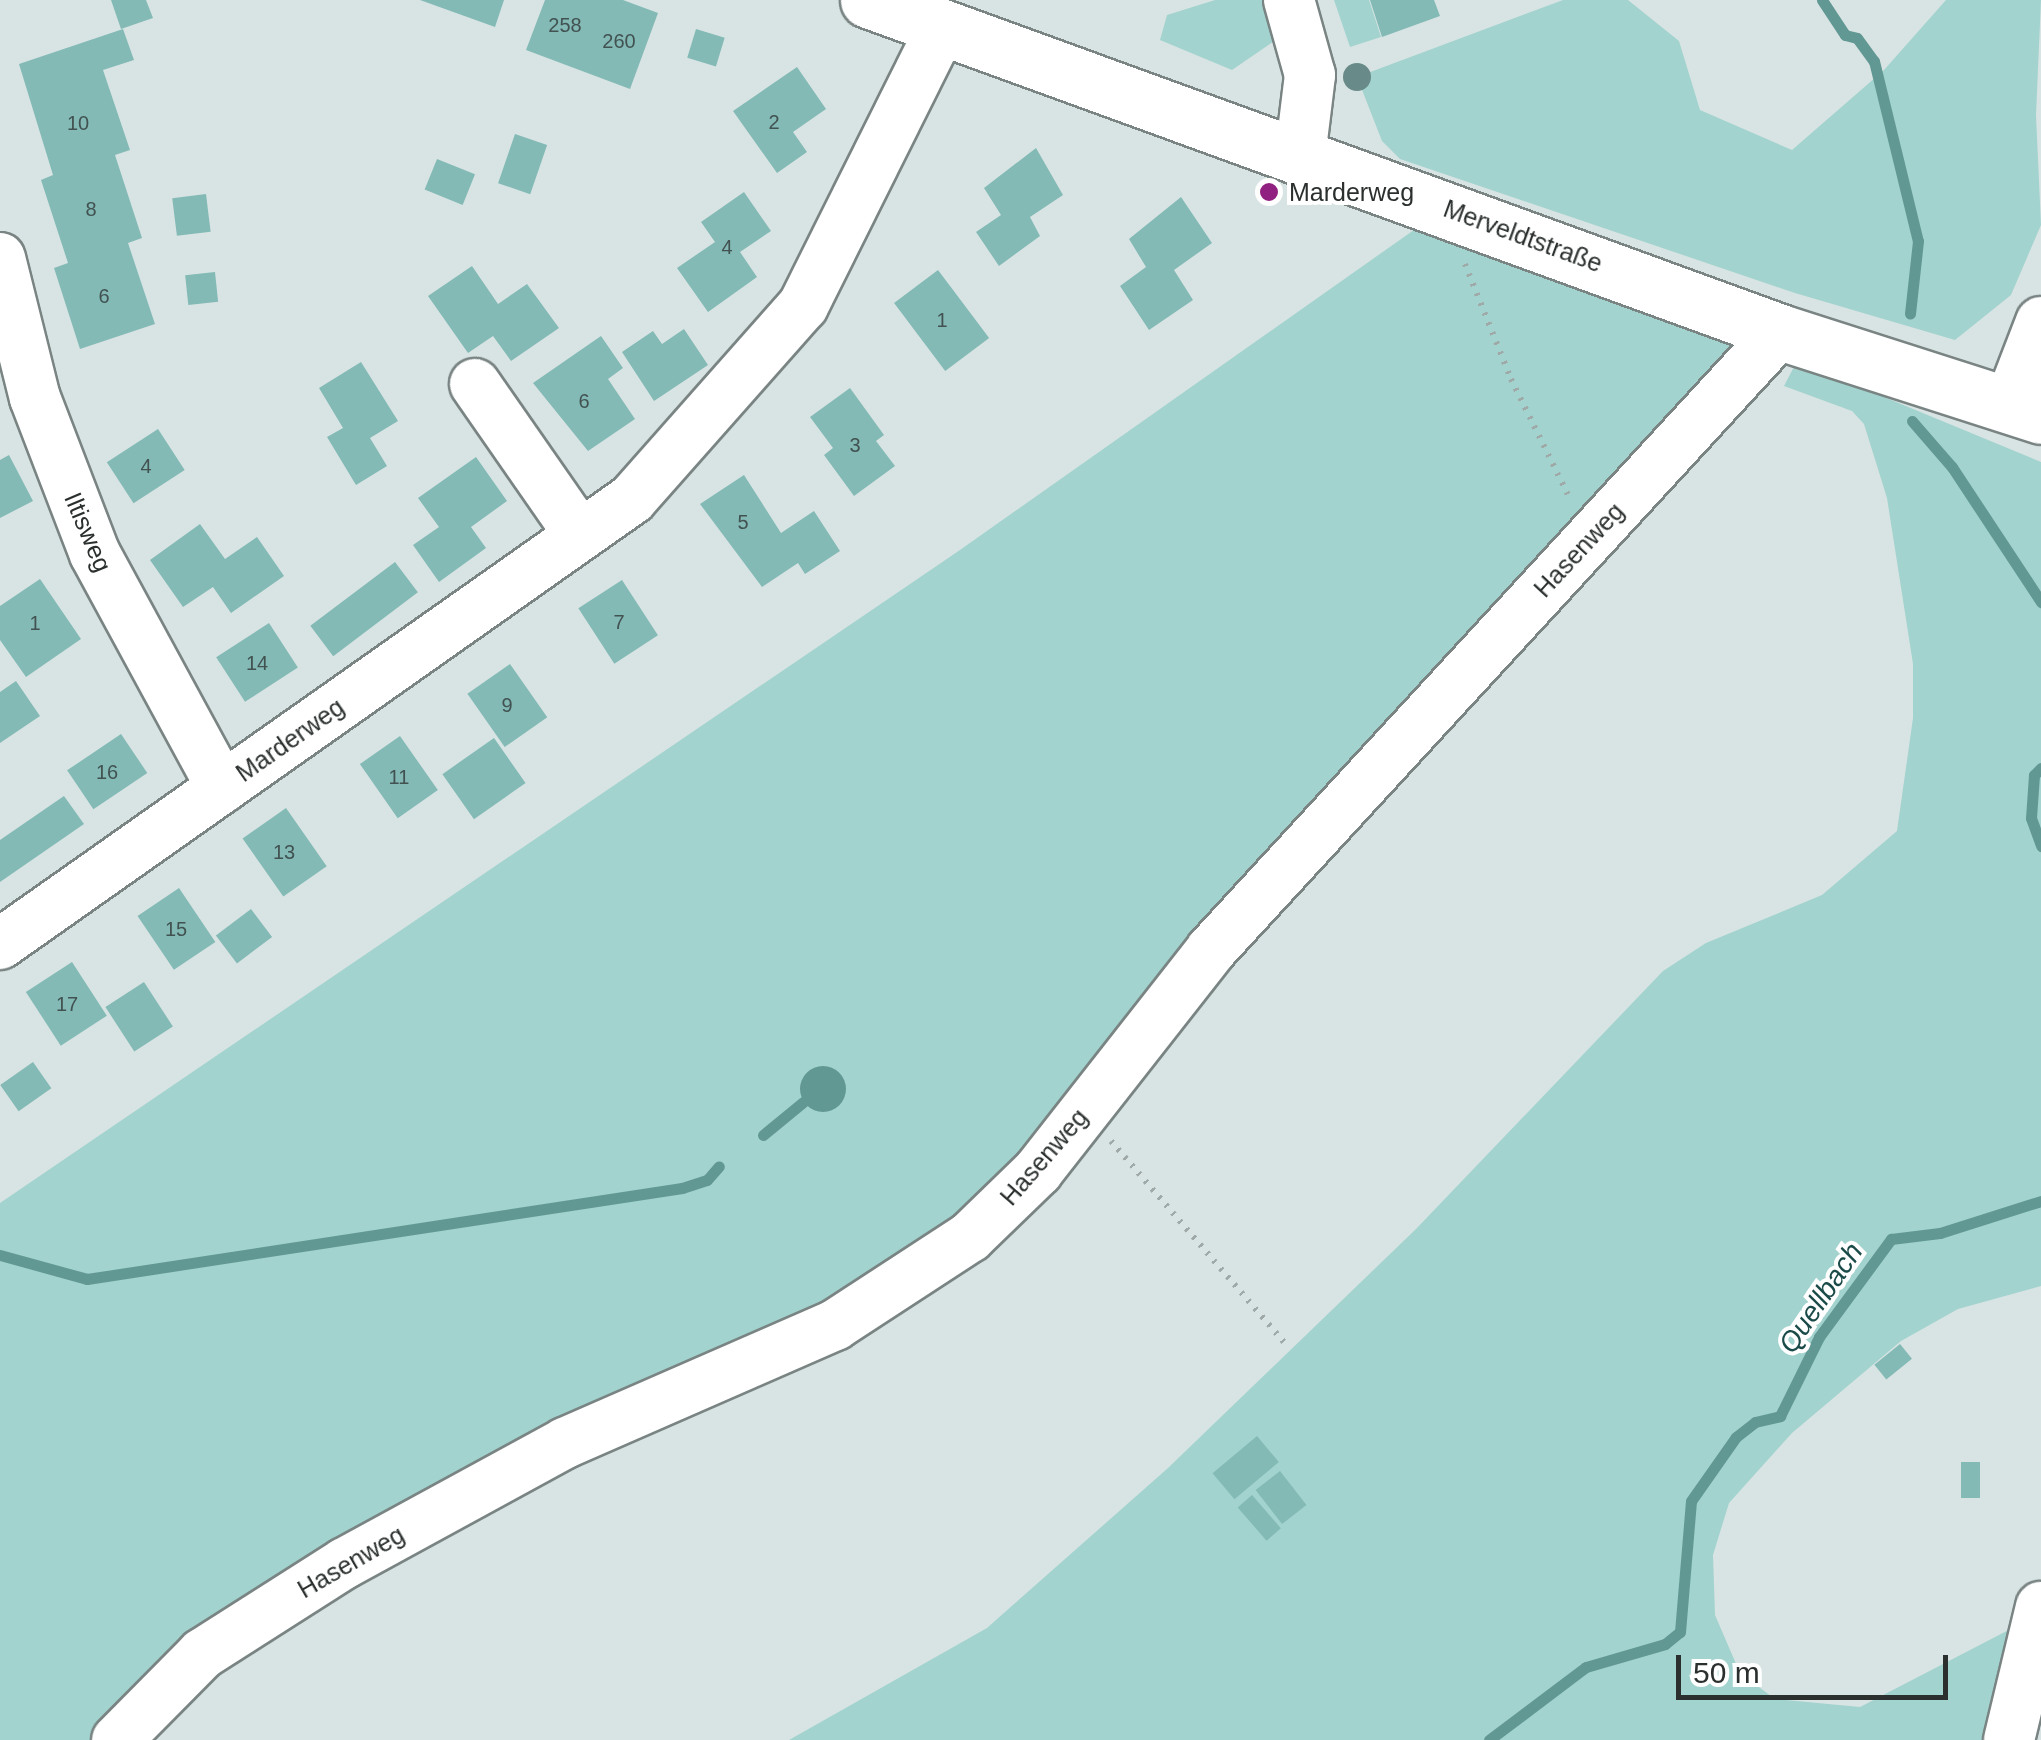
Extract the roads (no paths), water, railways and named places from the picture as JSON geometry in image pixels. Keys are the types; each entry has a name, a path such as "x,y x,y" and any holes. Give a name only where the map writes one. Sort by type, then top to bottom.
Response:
{"main road":[{"name":"Merveldtstraße","path":"868,0 1780,332 2025,410"}],"street":[{"path":"1289,0 1310,75 1300,158"},
{"name":"Marderweg","path":"0,944 632,499 803,306 942,27"},
{"name":"Iltisweg","path":"0,258 36,398 95,554 222,788"},
{"name":"Merveldtstraße","path":"2025,410 2041,322"},
{"name":"Hasenweg","path":"116,1740 202,1654 346,1563 565,1444 769,1357 892,1290 970,1237 1038,1171 1210,950 1780,332"},
{"path":"475,384 580,535"},
{"path":"2009,1740 2041,1607"}],"waterway":[{"path":"1822,0 1845,35 1857,38 1874,61 1918,241 1910,314"},
{"path":"1912,421 1952,467 2041,602"},
{"path":"2041,768 2034,775 2031,818 2041,846"},
{"path":"763,1135 803,1102"},
{"path":"0,1255 87,1279 682,1188 707,1180 719,1166"},
{"name":"Quellbach","path":"1489,1740 1586,1667 1665,1644 1680,1632 1691,1501 1736,1437 1755,1422 1780,1416 1819,1337 1891,1239 1940,1233 2041,1201"}],"place":[{"name":"Marderweg","path":"1269,192"}]}
